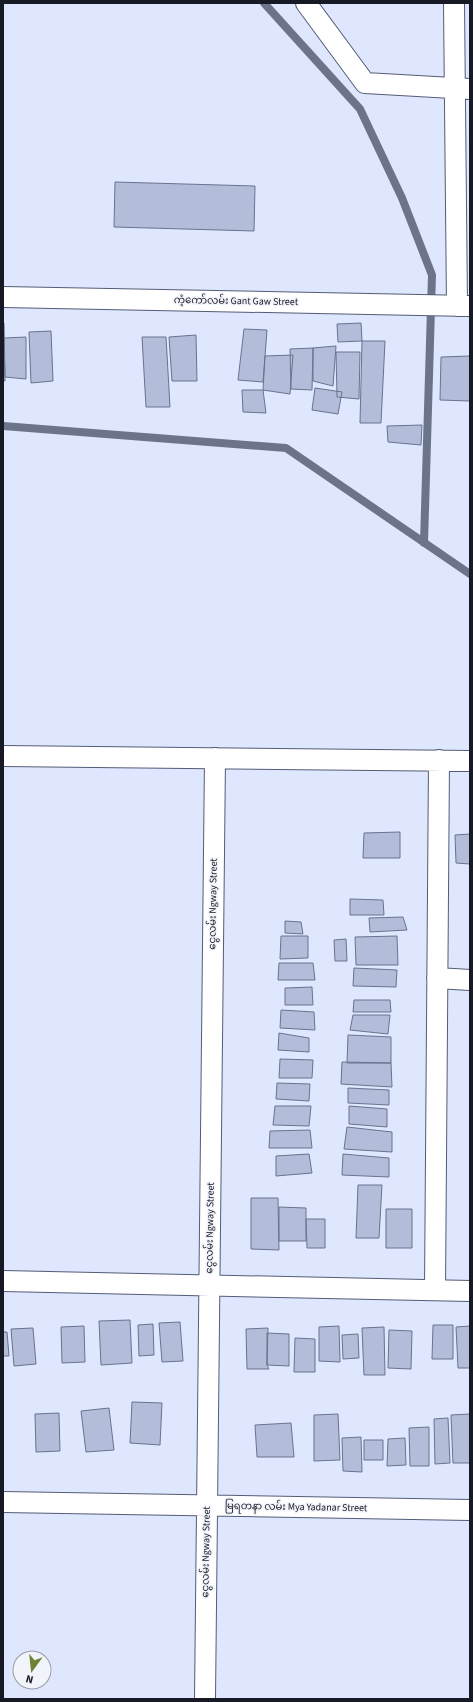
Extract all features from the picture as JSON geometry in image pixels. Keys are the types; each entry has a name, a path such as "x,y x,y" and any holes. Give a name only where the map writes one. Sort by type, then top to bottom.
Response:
{"street":[{"path":"306,3 365,83 463,89"},
{"path":"454,3 463,89 464,306"},
{"name":"ကံ့ကော်လမ်း Gant Gaw Street","path":"3,297 464,306"},
{"path":"3,756 470,761"},
{"name":"ငွေလမ်း Ngway Street","path":"205,1699 215,758"},
{"path":"434,1290 439,760"},
{"path":"437,978 470,980"},
{"path":"3,1281 470,1290"},
{"name":"မြရတနာ လမ်း Mya Yadanar Street","path":"3,1502 470,1510"}],"building":[{"path":"115,182 255,186 254,231 114,227"},
{"path":"4,323 5,381 3,381"},
{"path":"361,323 362,341 338,342 337,324"},
{"path":"244,329 267,330 263,382 238,380"},
{"path":"51,331 53,381 31,383 29,332"},
{"path":"196,335 197,381 172,381 169,337"},
{"path":"26,337 26,379 5,377 4,338"},
{"path":"142,337 166,337 170,407 146,407"},
{"path":"362,341 385,341 381,423 360,423"},
{"path":"336,346 333,386 313,381 313,348"},
{"path":"313,348 312,390 291,389 290,349"},
{"path":"336,352 360,352 359,399 337,397"},
{"path":"293,355 290,394 263,390 265,356"},
{"path":"470,356 470,401 440,400 441,357"},
{"path":"315,388 342,392 338,414 312,410"},
{"path":"242,390 263,390 266,413 243,412"},
{"path":"422,425 421,445 388,442 387,426"},
{"path":"400,832 400,858 363,858 364,833"},
{"path":"470,834 470,864 456,863 455,835"},
{"path":"350,899 383,900 384,915 350,915"},
{"path":"403,917 407,930 370,932 369,918"},
{"path":"285,921 301,922 303,934 285,933"},
{"path":"281,936 308,936 308,958 280,959"},
{"path":"397,936 398,965 356,965 355,937"},
{"path":"346,939 347,961 335,961 334,940"},
{"path":"279,963 313,963 315,980 278,980"},
{"path":"354,968 397,970 396,987 353,986"},
{"path":"312,987 313,1005 285,1005 285,988"},
{"path":"354,1000 390,1000 391,1012 353,1012"},
{"path":"281,1010 314,1012 315,1030 280,1028"},
{"path":"353,1015 390,1015 388,1034 350,1030"},
{"path":"279,1033 309,1038 309,1052 278,1050"},
{"path":"348,1035 391,1037 391,1063 347,1063"},
{"path":"280,1059 313,1060 312,1078 279,1078"},
{"path":"342,1062 391,1063 392,1087 341,1084"},
{"path":"277,1083 310,1084 309,1101 276,1099"},
{"path":"348,1088 389,1090 389,1105 348,1103"},
{"path":"275,1106 311,1106 309,1126 273,1125"},
{"path":"349,1106 387,1109 387,1127 349,1124"},
{"path":"347,1127 392,1132 392,1152 344,1149"},
{"path":"310,1130 312,1148 269,1148 270,1131"},
{"path":"309,1154 312,1173 276,1176 276,1156"},
{"path":"343,1154 389,1158 389,1177 342,1175"},
{"path":"358,1185 382,1185 379,1238 356,1238"},
{"path":"251,1198 278,1198 279,1250 251,1249"},
{"path":"279,1207 306,1208 306,1241 279,1241"},
{"path":"386,1209 412,1209 412,1248 386,1248"},
{"path":"306,1219 325,1219 325,1248 307,1248"},
{"path":"130,1320 132,1363 101,1365 99,1321"},
{"path":"180,1322 183,1361 162,1362 159,1323"},
{"path":"153,1324 154,1355 139,1356 138,1325"},
{"path":"433,1325 453,1325 453,1359 432,1359"},
{"path":"84,1326 85,1362 62,1363 61,1327"},
{"path":"339,1326 340,1362 319,1361 319,1327"},
{"path":"470,1326 470,1368 458,1368 456,1327"},
{"path":"384,1327 385,1375 364,1375 362,1328"},
{"path":"33,1328 36,1364 14,1366 11,1329"},
{"path":"268,1328 267,1365 269,1369 247,1369 246,1329"},
{"path":"389,1330 412,1331 411,1369 388,1368"},
{"path":"3,1332 7,1332 9,1356 3,1356"},
{"path":"267,1333 289,1334 289,1366 267,1365"},
{"path":"358,1334 359,1358 343,1359 342,1335"},
{"path":"295,1338 315,1339 315,1372 294,1372"},
{"path":"132,1402 162,1403 160,1445 130,1443"},
{"path":"109,1408 114,1450 86,1452 81,1411"},
{"path":"59,1413 60,1451 36,1452 35,1414"},
{"path":"338,1414 340,1460 314,1461 314,1415"},
{"path":"470,1414 470,1463 453,1463 451,1415"},
{"path":"448,1418 450,1463 435,1464 434,1419"},
{"path":"291,1423 294,1457 257,1457 255,1425"},
{"path":"429,1427 429,1466 410,1466 409,1428"},
{"path":"361,1437 362,1472 343,1471 342,1438"},
{"path":"405,1438 406,1465 387,1466 388,1439"},
{"path":"364,1440 383,1440 383,1460 364,1460"}],"waterway":[{"path":"264,3 360,109 402,198 432,275 424,543"},
{"path":"3,426 286,448 470,574"}]}
